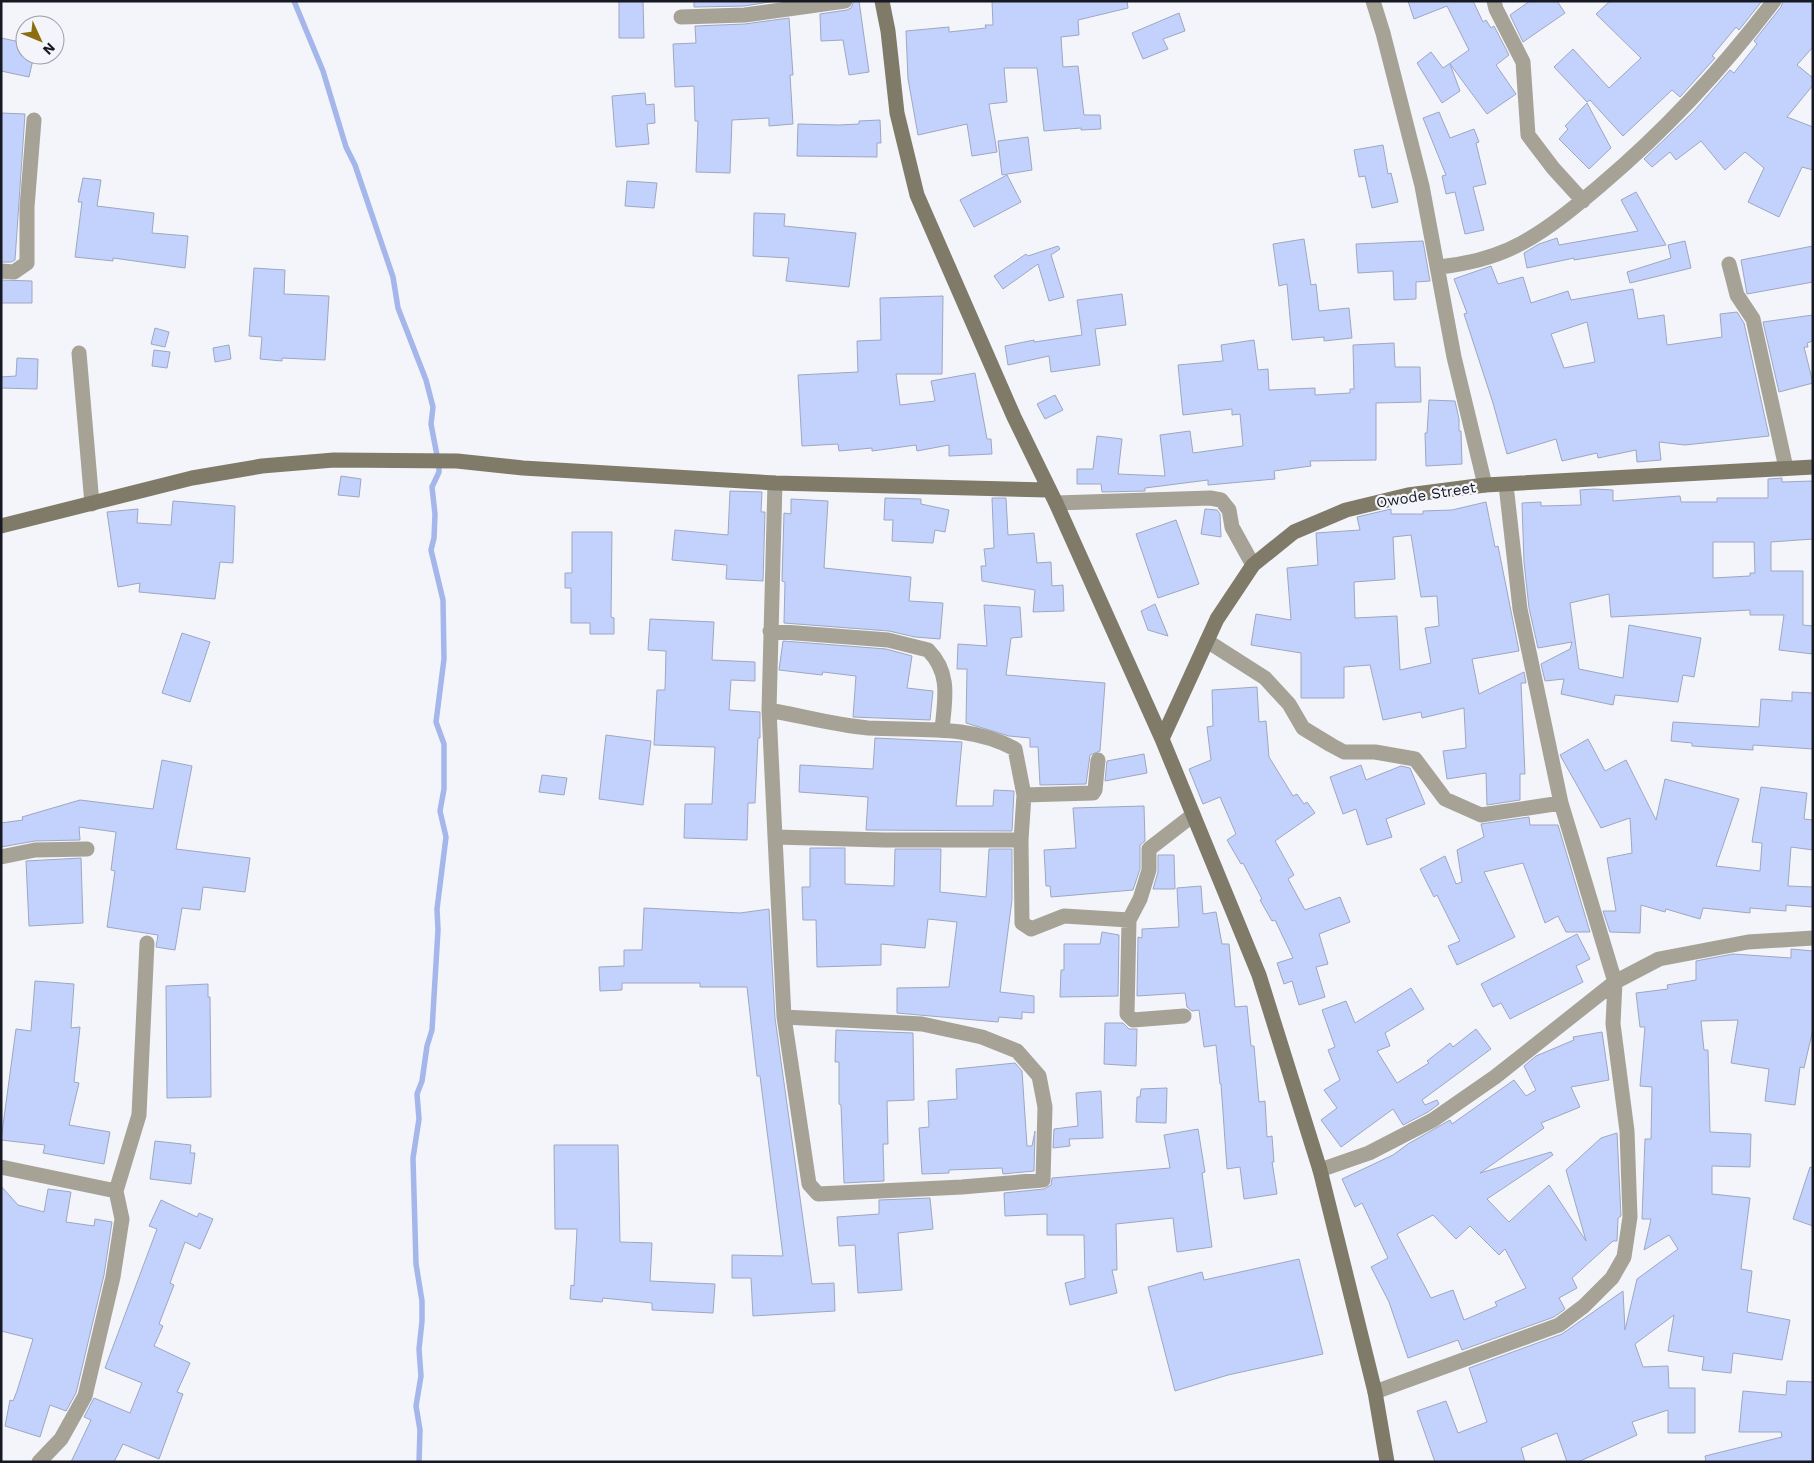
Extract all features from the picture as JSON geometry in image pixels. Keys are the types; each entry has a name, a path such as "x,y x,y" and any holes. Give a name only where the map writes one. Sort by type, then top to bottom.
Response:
{"street":[{"path":"680,17 744,15 845,1"},
{"path":"882,1 888,31 897,113 917,195 1048,490 1056,503 1162,739 1259,975 1320,1170 1375,1392 1388,1462"},
{"path":"1373,1 1422,186 1439,266 1454,357 1485,485"},
{"path":"1494,1 1496,9 1523,62 1528,135 1553,168 1583,201"},
{"path":"1439,266 1464,264 1522,243 1583,201 1630,161 1709,83 1774,1"},
{"path":"1,271 14,272 28,263 28,207 34,120"},
{"path":"1729,264 1737,295 1753,319 1786,468"},
{"path":"79,352 92,504"},
{"path":"1,526 192,478 262,466 334,460 417,459 523,468 775,483 1048,490"},
{"name":"Owode Street","path":"1162,739 1222,612 1253,565 1294,532 1346,510 1408,495 1485,485 1813,467"},
{"path":"775,483 770,631 770,710 775,836 784,1017 809,1184 818,1194 962,1187 1043,1180 1045,1107 1039,1076 1018,1051 982,1037 922,1024 784,1017"},
{"path":"1375,1392 1559,1324 1584,1306 1612,1278 1624,1257 1630,1217 1627,1131 1613,1024 1615,982 1561,803 1520,609 1506,485"},
{"path":"1056,503 1210,498 1221,500 1229,510 1232,527 1253,565"},
{"path":"770,631 888,640 918,645 928,650 943,671 946,688 942,729"},
{"path":"1207,641 1265,678 1289,704 1303,728 1344,752 1375,752 1415,759 1445,799 1481,816 1561,803"},
{"path":"770,710 867,728 942,729 1000,741 1015,749 1024,795 1021,840 1022,923 1031,929 1064,916 1129,920"},
{"path":"1024,795 1093,793 1095,790 1098,760"},
{"path":"1184,1016 1133,1020 1127,1014 1129,920 1140,899 1149,870 1149,849 1193,815"},
{"path":"775,836 884,840 1021,840"},
{"path":"1,857 36,850 87,848"},
{"path":"1320,1170 1369,1153 1433,1120 1495,1077 1615,982 1658,960 1748,942 1813,938"},
{"path":"39,1462 61,1439 85,1396 113,1277 122,1219 116,1191 139,1115 147,943"},
{"path":"1,1167 116,1191"}],"building":[{"path":"619,1 643,1 644,38 619,38"},
{"path":"694,1 776,1 744,6 694,7"},
{"path":"854,1 859,1 869,72 849,75 843,40 821,41 820,14 847,10 851,8"},
{"path":"992,1 1127,1 1128,8 1078,20 1079,35 1061,37 1063,67 1078,66 1084,115 1100,115 1101,129 1081,130 1081,128 1044,131 1037,68 1004,68 1007,102 989,104 997,152 972,156 967,124 918,135 908,79 906,31 949,27 949,32 986,28 985,25 993,25"},
{"path":"1408,1 1473,1 1483,22 1486,20 1491,28 1494,26 1509,55 1496,65 1516,94 1487,114 1450,64 1460,91 1442,103 1417,63 1431,52 1443,68 1469,50 1447,6 1414,19"},
{"path":"1530,1 1557,1 1565,13 1523,42 1510,15"},
{"path":"1610,1 1762,1 1739,30 1736,27 1712,56 1715,58 1680,97 1672,90 1623,136 1590,100 1587,102 1554,67 1573,49 1609,88 1641,58 1596,14"},
{"path":"1783,1 1813,1 1813,47 1797,65 1813,78 1813,85 1787,117 1813,127 1813,170 1802,167 1779,217 1748,202 1764,168 1745,152 1725,170 1701,141 1676,160 1670,152 1652,167 1644,159 1694,111 1730,70 1734,73 1757,44 1754,41 1781,7"},
{"path":"1179,13 1185,31 1163,39 1168,49 1143,59 1132,33"},
{"path":"789,18 793,75 790,75 793,124 769,126 769,118 732,120 730,173 696,172 698,121 695,121 694,86 675,87 673,44 696,43 695,26 745,24"},
{"path":"1,38 15,41 15,65 32,65 29,77 1,71"},
{"path":"645,93 646,105 654,104 655,123 647,124 649,144 616,147 612,96"},
{"path":"1587,103 1611,148 1589,169 1559,139 1568,129 1565,126"},
{"path":"1439,112 1450,138 1474,129 1479,142 1476,143 1486,184 1473,187 1484,230 1465,234 1455,192 1446,194 1442,176 1446,175 1423,118"},
{"path":"1,113 25,114 15,260 11,262 1,262"},
{"path":"880,120 881,143 877,143 877,157 797,156 798,124 839,125 859,124 859,121"},
{"path":"1028,137 1032,170 1002,175 998,141"},
{"path":"1383,145 1388,174 1391,173 1398,202 1372,208 1365,176 1359,177 1354,150"},
{"path":"1007,175 1021,202 974,227 960,200"},
{"path":"83,178 101,180 97,206 154,213 152,233 188,236 185,268 113,258 113,261 75,257 82,202 78,202"},
{"path":"627,181 657,183 654,208 625,206"},
{"path":"1636,192 1666,245 1574,260 1574,258 1527,268 1524,253 1539,244 1557,238 1559,245 1638,231 1621,200"},
{"path":"754,213 785,214 784,226 856,233 849,287 786,281 789,258 753,256"},
{"path":"1304,239 1311,285 1316,284 1319,311 1349,308 1352,338 1324,341 1324,337 1292,340 1287,284 1279,286 1273,244"},
{"path":"1423,241 1430,281 1416,282 1416,299 1394,300 1393,271 1358,273 1356,244"},
{"path":"1685,241 1691,268 1630,283 1627,272 1671,258 1668,245"},
{"path":"1058,246 1060,249 1051,255 1064,297 1049,301 1038,264 1003,289 994,276 1026,254 1028,256"},
{"path":"1813,246 1813,282 1747,294 1741,260"},
{"path":"1491,266 1498,284 1523,277 1531,303 1568,291 1571,300 1633,289 1638,319 1664,315 1667,345 1722,337 1720,314 1737,312 1744,323 1769,436 1685,445 1659,442 1661,460 1637,462 1636,450 1598,458 1597,453 1562,461 1556,439 1507,454 1493,403 1464,314 1467,313 1454,279","holes":["1587,322 1595,362 1564,368 1551,334"]},
{"path":"254,268 285,270 284,294 329,296 325,360 282,358 282,361 260,359 262,337 249,336"},
{"path":"1,280 32,281 32,303 1,303"},
{"path":"1122,294 1126,325 1095,329 1100,365 1051,372 1049,356 1008,365 1005,346 1034,340 1034,342 1082,335 1077,300"},
{"path":"943,296 942,374 896,374 900,405 935,401 931,381 975,373 987,439 991,439 992,454 949,456 949,445 917,451 916,445 872,451 872,448 839,451 838,444 802,446 798,375 858,372 857,341 881,340 880,298"},
{"path":"1813,315 1813,341 1807,343 1808,347 1804,347 1813,383 1779,392 1763,322"},
{"path":"155,328 169,332 165,347 151,344"},
{"path":"1254,340 1258,370 1268,369 1269,390 1315,388 1315,395 1350,393 1350,389 1354,389 1353,345 1394,343 1395,367 1420,367 1421,402 1376,403 1376,460 1310,461 1311,466 1274,471 1275,479 1208,485 1208,480 1145,488 1145,491 1102,492 1101,484 1077,484 1077,469 1093,469 1097,436 1122,439 1118,474 1165,476 1160,435 1190,431 1193,453 1243,446 1240,414 1232,415 1232,409 1183,415 1178,365 1223,361 1221,345"},
{"path":"229,345 231,359 215,362 213,348"},
{"path":"154,350 170,352 167,368 152,366"},
{"path":"17,358 38,359 37,389 1,388 1,377 16,376"},
{"path":"1055,395 1063,410 1045,419 1037,404"},
{"path":"1429,400 1455,401 1459,419 1459,431 1461,431 1462,464 1426,466 1425,433 1427,433"},
{"path":"341,476 361,479 359,497 338,495"},
{"path":"1782,478 1782,482 1813,481 1813,539 1771,542 1771,571 1803,571 1803,625 1813,626 1813,654 1779,650 1784,615 1750,615 1750,610 1611,617 1609,594 1570,603 1579,669 1623,678 1629,625 1701,638 1694,677 1683,675 1678,702 1615,695 1613,705 1561,694 1564,679 1545,681 1541,664 1570,649 1572,642 1538,648 1529,608 1524,562 1522,503 1541,502 1541,506 1581,505 1580,490 1594,489 1613,490 1613,501 1680,496 1681,502 1717,502 1717,498 1768,498 1768,479","holes":["1713,542 1754,542 1755,573 1750,573 1750,576 1713,578"]},
{"path":"730,491 762,492 761,512 765,512 763,581 726,579 727,565 672,560 675,530 728,535"},
{"path":"885,498 921,499 921,504 949,510 945,532 935,530 933,543 892,541 893,520 884,520"},
{"path":"992,498 1006,498 1008,535 1034,533 1037,563 1051,562 1052,586 1063,585 1064,611 1033,612 1035,590 982,581 981,566 986,566 984,549 994,548"},
{"path":"791,499 828,501 824,568 911,577 909,601 943,603 940,639 915,637 889,631 784,623 785,582 782,581 784,513 791,514"},
{"path":"173,501 235,506 233,563 220,562 215,599 139,592 140,583 118,587 107,512 138,509 137,523 171,525"},
{"path":"1486,502 1495,547 1498,546 1519,651 1472,659 1479,694 1524,672 1526,683 1521,683 1525,774 1520,774 1520,800 1487,805 1486,773 1447,779 1443,751 1466,748 1464,708 1422,718 1421,712 1383,720 1370,665 1344,667 1344,698 1301,698 1301,653 1251,645 1256,614 1291,620 1287,568 1318,565 1316,533 1360,530 1357,517 1391,509 1391,514 1423,514 1423,511 1452,510","holes":["1411,535 1421,597 1437,596 1439,626 1425,628 1431,663 1400,670 1397,616 1355,618 1354,582 1395,579 1393,537"]},
{"path":"1205,509 1217,510 1220,514 1221,537 1201,534"},
{"path":"1176,520 1199,584 1158,598 1136,534"},
{"path":"572,532 612,532 611,617 614,618 614,634 590,634 590,623 571,623 571,588 565,588 565,573 572,573"},
{"path":"1155,604 1168,636 1148,630 1141,611"},
{"path":"984,605 1020,607 1022,637 1011,638 1006,675 1105,683 1100,751 1090,755 1086,784 1040,785 1038,747 1030,747 1030,738 1009,736 966,723 967,669 957,669 958,644 987,646"},
{"path":"650,619 714,622 712,660 755,662 755,681 731,680 729,710 760,712 755,803 748,803 747,840 684,838 685,804 712,804 715,747 654,745 657,690 665,690 666,651 648,650"},
{"path":"182,633 210,642 190,702 162,693"},
{"path":"783,641 886,649 912,656 907,688 933,691 930,720 853,717 856,676 823,672 822,675 779,670"},
{"path":"1257,687 1259,722 1266,721 1269,757 1293,796 1297,794 1304,804 1307,802 1315,813 1275,841 1294,875 1288,879 1305,910 1340,897 1350,922 1319,934 1328,964 1316,967 1325,997 1299,1005 1292,981 1284,984 1277,963 1293,958 1275,920 1272,921 1243,863 1241,864 1227,840 1236,834 1220,797 1203,804 1189,769 1211,760 1207,727 1213,726 1212,690"},
{"path":"1792,692 1813,693 1813,749 1753,745 1753,750 1692,746 1692,743 1671,741 1673,722 1759,727 1761,699 1792,701"},
{"path":"606,735 651,741 643,805 599,799"},
{"path":"875,738 962,742 956,806 993,806 994,790 1014,791 1012,831 866,830 868,797 799,792 800,765 873,769"},
{"path":"1588,739 1605,771 1626,760 1656,820 1665,779 1739,799 1716,866 1760,871 1762,843 1752,842 1761,787 1807,793 1804,819 1813,820 1813,850 1791,847 1788,886 1813,887 1813,907 1786,905 1786,911 1750,908 1750,913 1703,908 1700,919 1666,909 1665,912 1641,905 1640,933 1610,932 1603,911 1616,911 1607,858 1632,853 1630,818 1601,828 1560,755"},
{"path":"1144,754 1147,773 1105,781 1107,761"},
{"path":"162,760 192,766 176,849 250,858 245,892 203,887 200,910 182,908 175,950 156,947 158,935 107,927 115,871 111,870 116,832 79,827 80,840 35,841 1,847 1,823 23,820 22,817 80,800 153,809"},
{"path":"1361,765 1366,780 1401,766 1410,768 1425,804 1386,819 1392,837 1367,845 1356,809 1343,814 1330,777"},
{"path":"542,775 567,778 564,795 539,792"},
{"path":"1144,806 1145,841 1140,845 1140,869 1133,890 1051,897 1050,886 1046,886 1044,850 1076,848 1073,808"},
{"path":"1529,817 1530,825 1558,825 1590,932 1566,932 1558,916 1545,923 1523,863 1484,872 1515,937 1457,965 1448,946 1460,941 1437,895 1434,897 1420,869 1445,856 1456,884 1462,882 1457,850 1484,837 1481,824"},
{"path":"810,848 845,848 845,884 894,886 895,849 941,849 940,892 986,897 989,849 1012,849 1012,900 1000,992 1034,996 1034,1013 1022,1012 1022,1019 999,1017 998,1022 897,1013 897,988 949,987 957,922 928,919 925,948 881,944 881,965 817,967 816,920 803,920 802,887 810,887"},
{"path":"1158,855 1174,855 1175,889 1153,889 1158,872"},
{"path":"81,858 83,923 29,926 26,861"},
{"path":"1201,886 1203,914 1216,912 1222,944 1229,944 1235,1007 1247,1006 1251,1046 1254,1046 1259,1102 1265,1101 1267,1137 1272,1136 1274,1162 1272,1162 1277,1194 1244,1199 1240,1167 1227,1169 1221,1084 1216,1045 1204,1047 1199,1010 1192,1011 1187,1007 1185,993 1137,996 1138,937 1142,938 1142,929 1179,927 1177,888"},
{"path":"644,908 740,913 769,909 775,1018 812,1284 834,1283 835,1311 753,1316 751,1278 732,1278 732,1255 783,1256 760,1076 757,1076 747,987 700,987 700,983 622,983 622,990 600,991 599,967 624,966 624,950 642,950"},
{"path":"1102,932 1119,935 1118,996 1060,997 1061,970 1064,970 1064,944 1100,944"},
{"path":"1577,934 1590,959 1576,966 1583,982 1510,1019 1501,1003 1493,1007 1481,984"},
{"path":"1791,949 1813,951 1813,1029 1804,1068 1800,1067 1795,1105 1765,1101 1769,1069 1731,1063 1738,1020 1701,1021 1704,1050 1708,1050 1710,1132 1751,1134 1750,1167 1712,1166 1712,1194 1750,1198 1741,1269 1752,1271 1747,1312 1790,1320 1782,1360 1733,1353 1731,1373 1702,1370 1704,1357 1668,1351 1674,1315 1635,1344 1643,1367 1668,1366 1669,1388 1695,1388 1695,1433 1668,1433 1668,1410 1632,1422 1637,1435 1578,1462 1567,1462 1557,1433 1521,1448 1525,1462 1435,1462 1417,1411 1446,1401 1458,1433 1487,1422 1469,1368 1562,1334 1623,1291 1625,1330 1637,1279 1678,1249 1669,1235 1644,1250 1651,1219 1642,1219 1645,1139 1651,1139 1652,1087 1640,1086 1645,1027 1640,1027 1636,993 1668,989 1667,985 1696,980 1696,961 1733,954 1791,958"},
{"path":"35,981 74,984 71,1028 80,1027 74,1082 79,1083 69,1125 110,1132 104,1164 43,1153 45,1145 1,1140 16,1029 31,1031"},
{"path":"208,984 208,997 210,997 211,1097 167,1098 166,986"},
{"path":"1411,988 1424,1009 1385,1033 1390,1046 1377,1051 1397,1083 1429,1063 1427,1061 1450,1043 1453,1047 1476,1029 1491,1049 1422,1100 1425,1105 1437,1100 1439,1104 1428,1112 1403,1125 1393,1109 1341,1147 1321,1120 1337,1108 1324,1090 1340,1080 1328,1050 1335,1047 1322,1010 1346,1001 1355,1023"},
{"path":"1105,1023 1123,1023 1129,1029 1137,1029 1136,1066 1104,1064"},
{"path":"836,1030 913,1033 914,1100 887,1101 888,1144 883,1144 884,1181 844,1183 841,1105 839,1104 839,1062 835,1062"},
{"path":"1602,1032 1609,1080 1571,1087 1580,1107 1541,1123 1544,1128 1480,1173 1551,1152 1553,1155 1487,1199 1509,1222 1549,1185 1586,1241 1566,1170 1601,1138 1617,1133 1621,1216 1618,1218 1617,1241 1613,1241 1572,1278 1577,1288 1559,1298 1565,1309 1554,1317 1462,1350 1458,1340 1408,1358 1389,1302 1371,1267 1388,1258 1362,1203 1355,1207 1342,1179 1393,1155 1408,1144 1450,1120 1452,1124 1514,1080 1526,1096 1536,1090 1524,1066 1536,1056 1574,1040 1573,1037","holes":["1433,1215 1456,1239 1470,1226 1499,1255 1505,1249 1526,1288 1495,1302 1497,1306 1464,1320 1453,1290 1431,1298 1397,1234"]},
{"path":"1015,1063 1022,1071 1027,1146 1032,1146 1035,1131 1034,1171 1003,1174 1002,1168 949,1170 949,1173 922,1174 919,1128 929,1127 928,1101 957,1099 956,1069"},
{"path":"1167,1088 1166,1123 1136,1122 1137,1097 1140,1097 1141,1089"},
{"path":"1101,1091 1103,1138 1069,1139 1070,1146 1053,1148 1054,1129 1078,1126 1076,1093"},
{"path":"1198,1129 1205,1172 1202,1173 1212,1247 1177,1252 1173,1218 1116,1224 1117,1270 1112,1270 1117,1293 1070,1305 1065,1283 1085,1278 1084,1235 1047,1235 1047,1214 1005,1216 1004,1193 1044,1189 1051,1185 1052,1178 1170,1168 1164,1135"},
{"path":"155,1141 191,1145 190,1153 195,1153 191,1184 150,1179"},
{"path":"554,1145 618,1145 620,1242 652,1243 650,1281 715,1284 713,1313 652,1310 652,1303 603,1298 602,1302 570,1299 571,1285 574,1286 577,1229 555,1229"},
{"path":"1810,1167 1813,1168 1813,1226 1793,1219"},
{"path":"1,1186 18,1205 44,1212 48,1189 71,1192 66,1222 94,1226 95,1219 112,1222 104,1275 76,1393 66,1411 50,1405 40,1437 5,1426 10,1400 13,1401 17,1391 33,1339 1,1331"},
{"path":"930,1198 933,1229 898,1233 902,1290 858,1293 855,1245 839,1246 837,1217 879,1214 879,1200"},
{"path":"161,1200 197,1217 199,1213 213,1219 200,1249 185,1242 170,1283 174,1285 159,1324 163,1326 154,1346 190,1363 177,1392 183,1394 159,1459 123,1444 114,1462 71,1462 91,1420 84,1417 94,1398 130,1413 142,1383 105,1368 157,1229 149,1226"},
{"path":"1299,1259 1323,1354 1228,1375 1175,1391 1148,1287 1202,1272 1204,1280"},
{"path":"1787,1381 1813,1382 1813,1462 1706,1462 1705,1456 1782,1437 1781,1432 1739,1432 1743,1391 1786,1395"}],"waterway":[{"path":"294,1 323,71 346,147 355,165 393,277 398,308 426,380 433,407 431,424 439,466 439,472 432,487 435,514 434,538 431,550 443,600 444,659 436,722 444,744 444,789 440,811 446,837 437,909 438,930 432,1030 427,1046 422,1081 417,1094 419,1119 413,1158 416,1264 422,1301 419,1349 421,1376 416,1406 420,1430 419,1462"}]}
